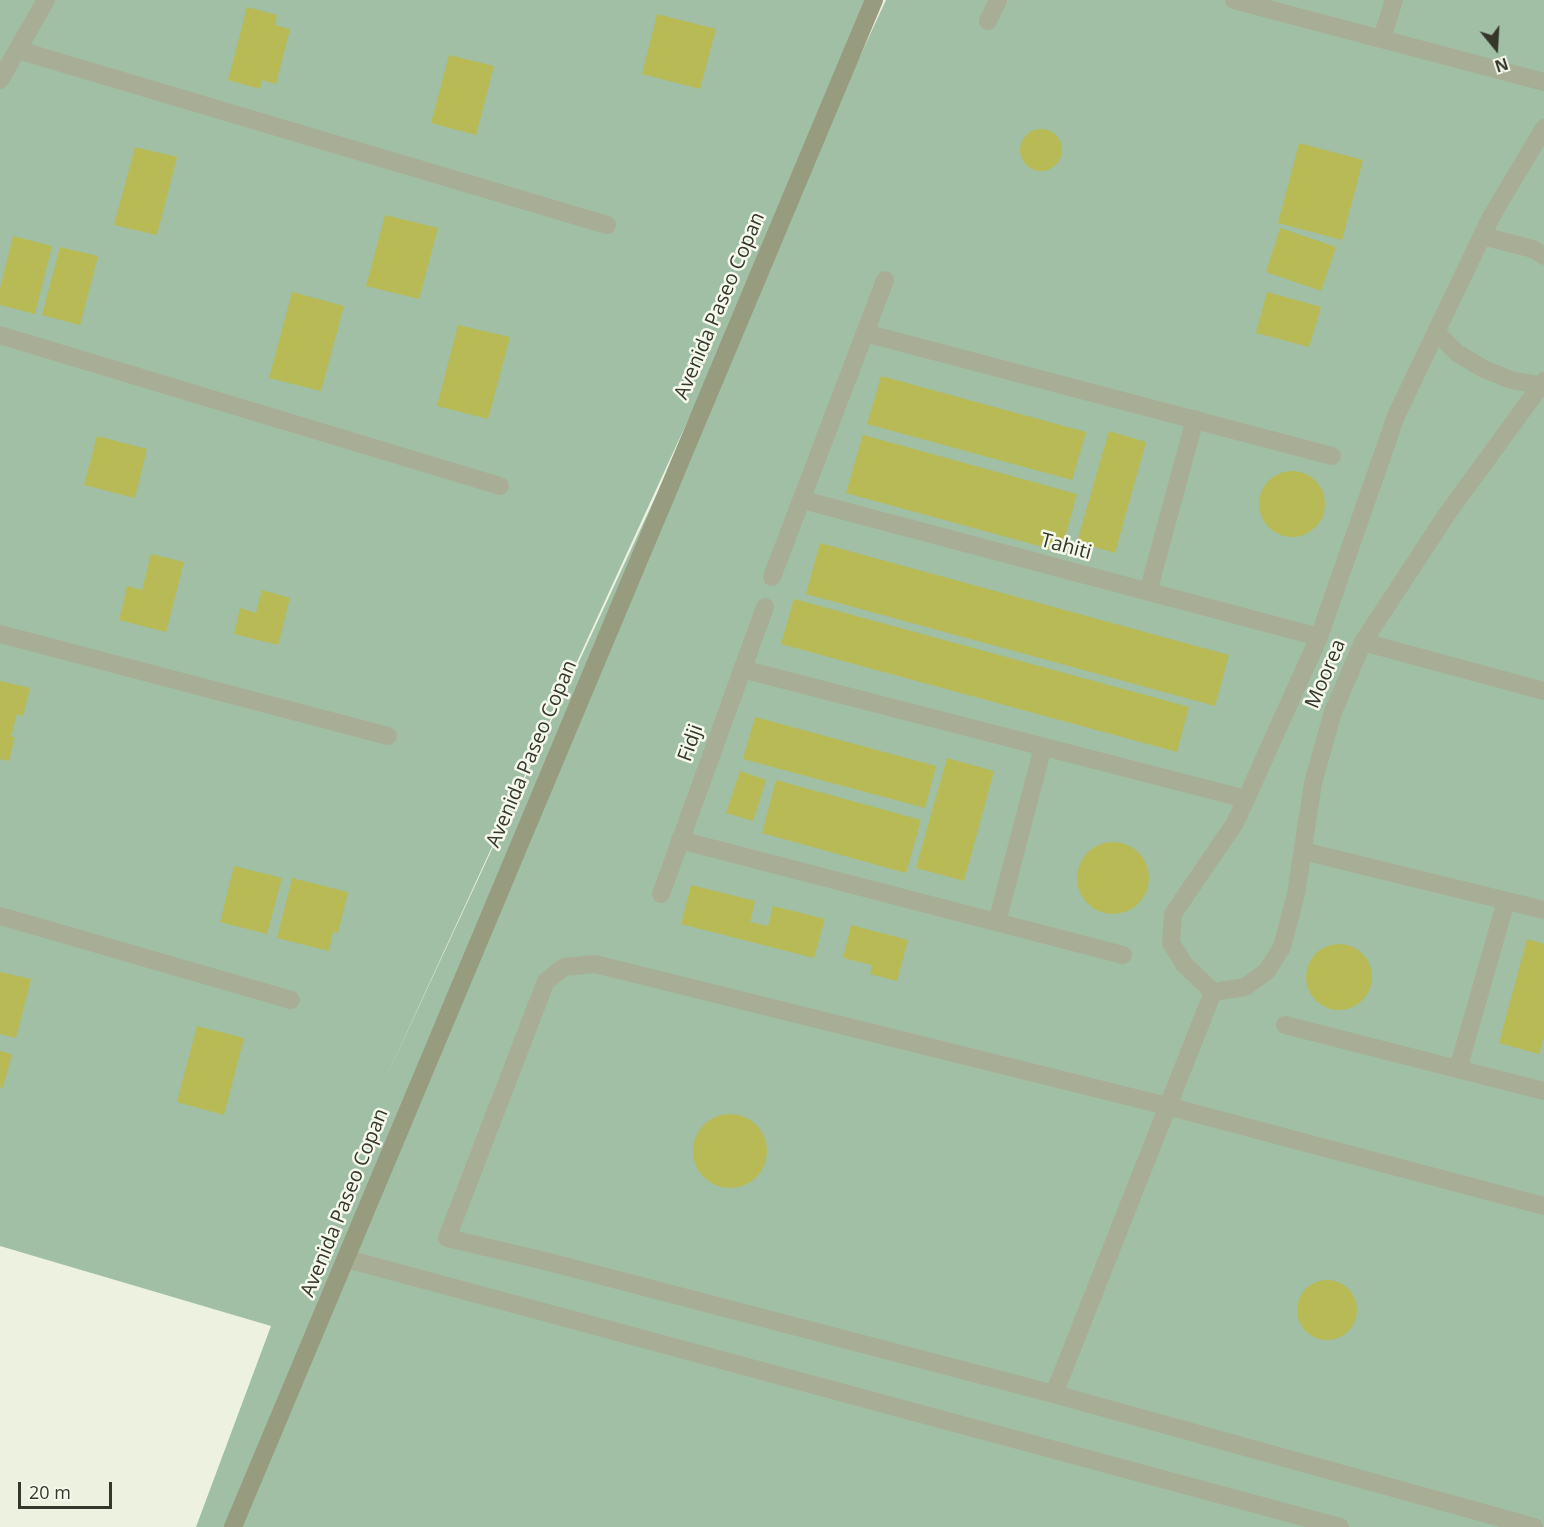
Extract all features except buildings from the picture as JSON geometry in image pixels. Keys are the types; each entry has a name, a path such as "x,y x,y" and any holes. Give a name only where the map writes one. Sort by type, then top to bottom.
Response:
{"main road":[{"name":"Avenida Paseo Copan","path":"233,1527 874,0"}],"street":[{"path":"0,80 46,0"},
{"path":"988,21 998,0"},
{"path":"1234,0 1544,82"},
{"path":"1382,38 1394,0"},
{"path":"18,50 607,225"},
{"path":"1054,1394 1213,993 1184,964 1172,943 1173,915 1234,823 1246,799 1319,637 1396,416 1491,218 1544,128"},
{"path":"1482,236 1533,249 1544,256"},
{"path":"772,578 885,280"},
{"path":"1436,332 1457,353 1484,369 1511,380 1542,383"},
{"path":"865,333 1332,456"},
{"path":"0,335 500,486"},
{"name":"Moorea","path":"1213,993 1245,987 1267,972 1281,947 1296,894 1313,783 1333,712 1364,642 1447,514 1542,383"},
{"path":"1148,592 1195,419"},
{"name":"Tahiti","path":"802,500 1319,637"},
{"name":"Fidji","path":"660,894 765,607"},
{"path":"0,634 388,736"},
{"path":"1364,642 1544,691"},
{"path":"742,669 1246,799"},
{"path":"997,922 1043,747"},
{"path":"680,840 1123,955"},
{"path":"1303,851 1544,910"},
{"path":"1458,1069 1506,901"},
{"path":"0,916 291,999"},
{"path":"1534,1527 1054,1394 545,1261 447,1238 546,981 564,967 595,964 1167,1106 1544,1206"},
{"path":"1285,1025 1544,1091"},
{"path":"347,1259 1340,1527"}],"green space":[{"path":"0,0 881,0 383,1084 886,0 1544,0 1544,1527 196,1527 271,1326 0,1246"}]}
